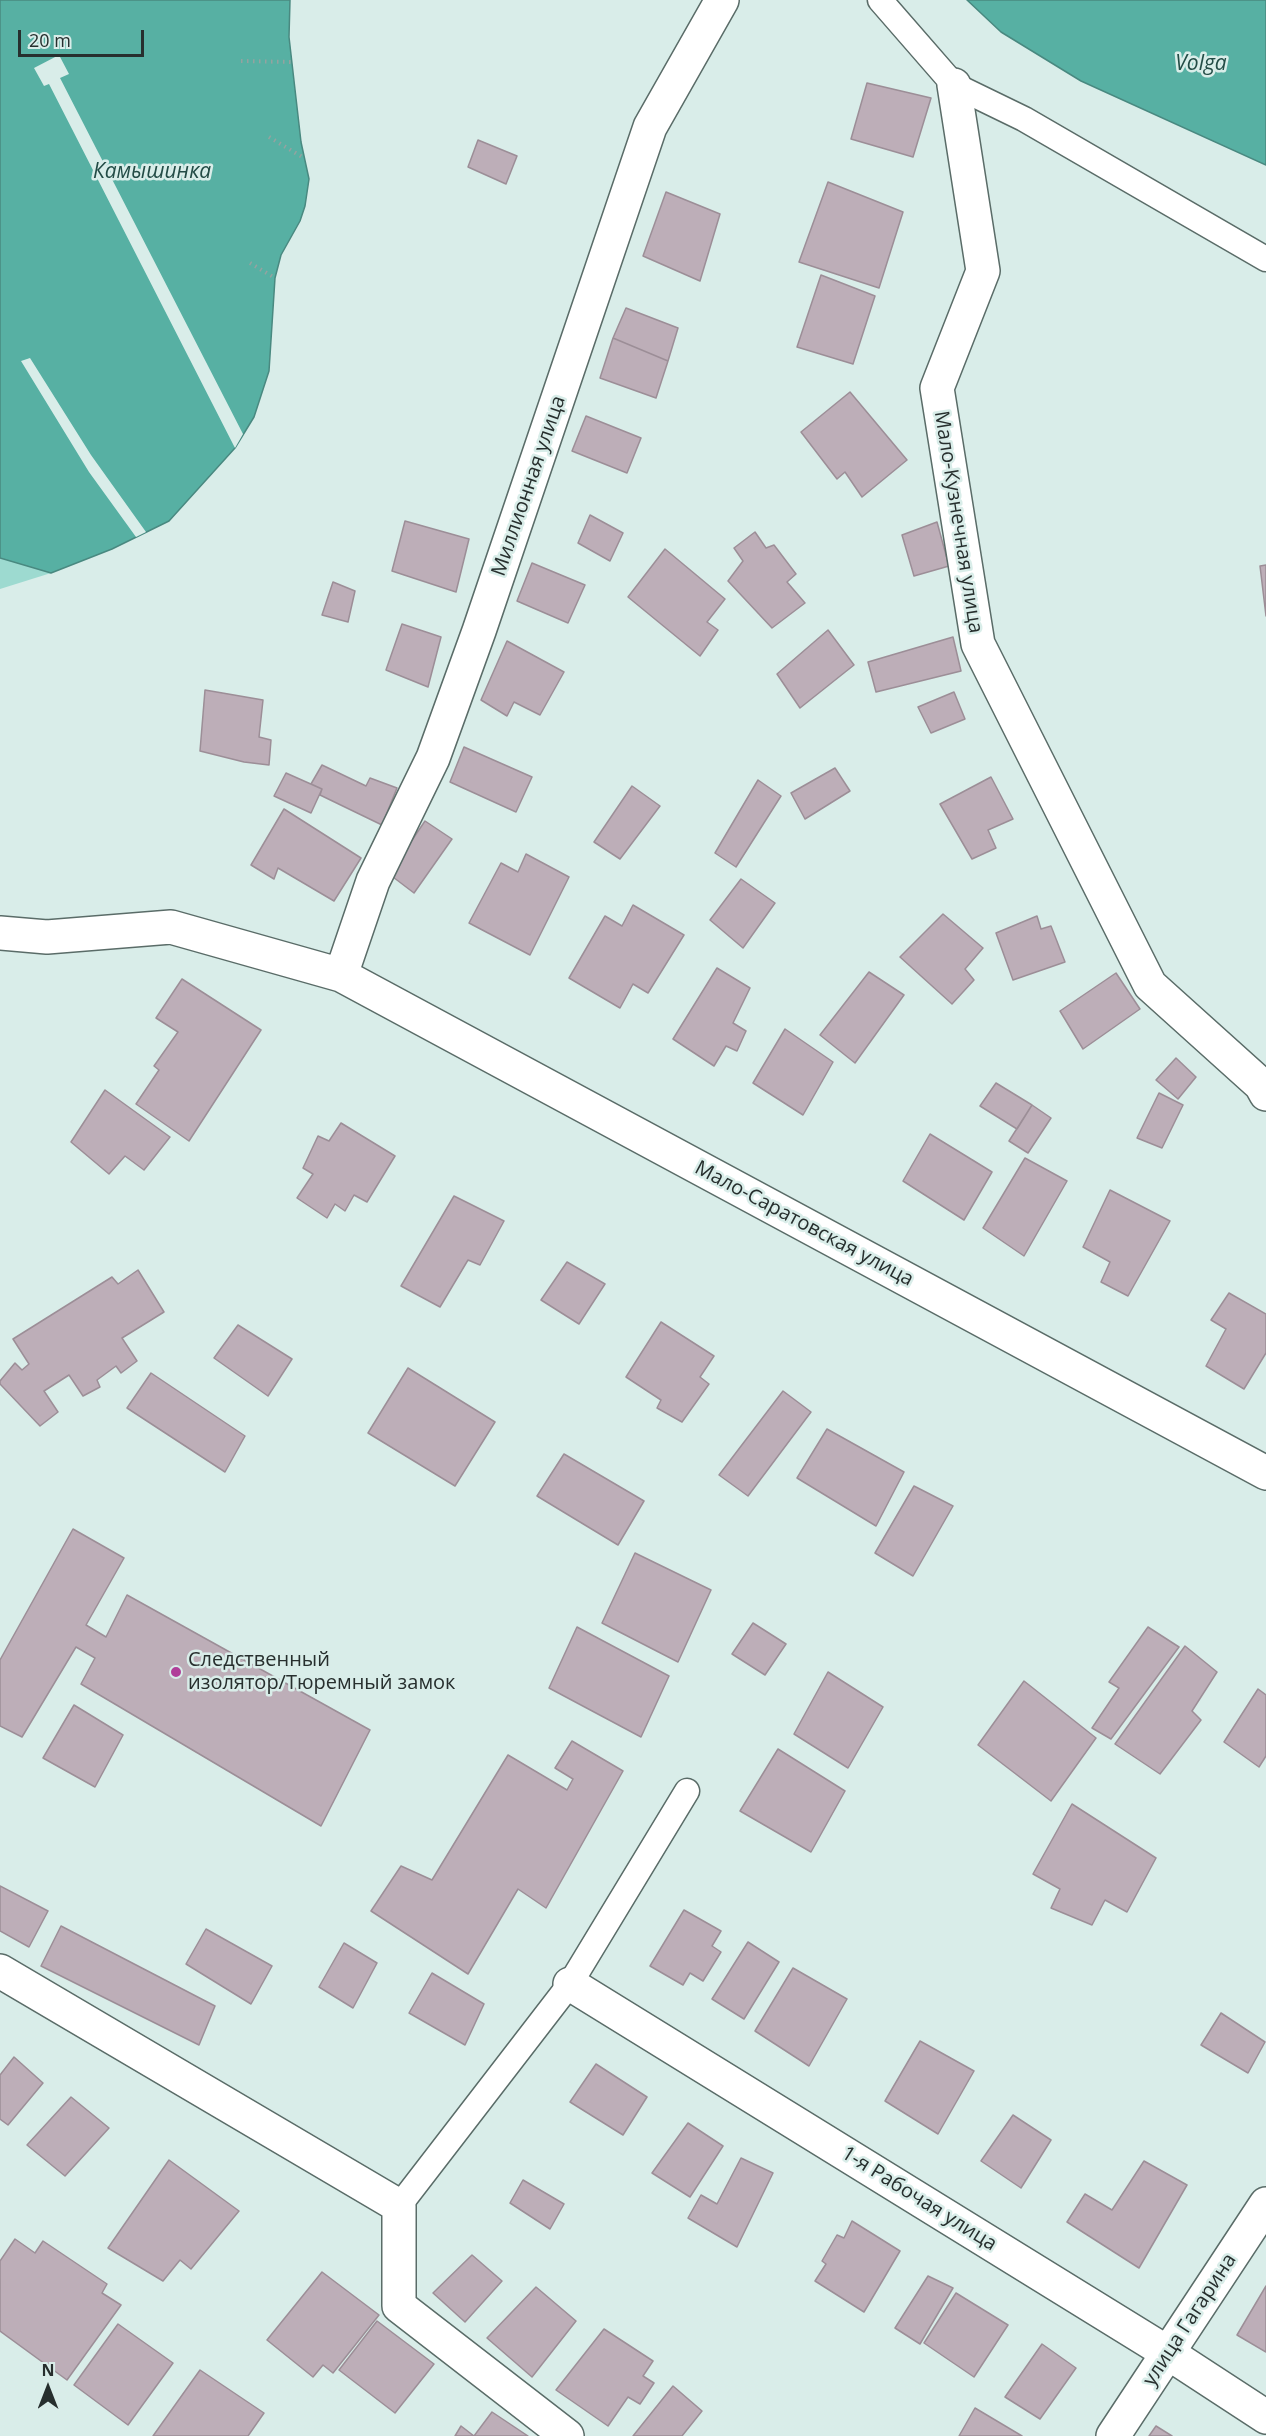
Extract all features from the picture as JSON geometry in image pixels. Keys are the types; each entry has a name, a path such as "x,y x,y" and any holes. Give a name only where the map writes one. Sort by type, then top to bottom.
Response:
{"street":[{"name":"Миллионная улица","path":"341,975 373,881 433,758 453,705 650,127 722,0"},
{"name":"Мало-Кузнечная улица","path":"954,85 983,271 937,388 978,644 1150,985 1261,1085 1266,1094"},
{"name":"Мало-Саратовская улица","path":"0,933 47,937 171,927 341,975 1266,1473"},
{"path":"0,1971 399,2206 399,2306 567,2436"},
{"name":"1-я Рабочая улица","path":"570,1984 1168,2353 1266,2417"},
{"name":"улица Гагарина","path":"1113,2436 1266,2204"}],"lane":[{"path":"880,0 954,85 1024,119 1266,260"},
{"path":"399,2206 570,1984 687,1791"}],"path":[{"path":"241,61 291,62"},
{"path":"269,137 304,158"},
{"path":"250,263 275,278"}],"shaded area":[{"path":"0,558 51,573 0,589"}],"water":[{"name":"Камышинка","path":"0,0 290,0 289,37 301,142 309,179 300,221 281,255 275,278 269,371 254,417 235,448 169,521 112,549 51,573 0,558"},
{"name":"Volga","path":"967,0 1266,0 1266,165 1081,81 1001,32"}],"pier":[{"path":"59,55 69,74 60,78 243,434 235,448 49,84 44,86 34,68"},
{"path":"30,358 91,455 146,532 136,537 89,472 21,361"}],"building":[{"path":"867,83 931,98 913,157 851,139"},
{"path":"478,140 517,156 506,184 468,167"},
{"path":"828,182 903,212 879,288 799,262"},
{"path":"666,192 720,214 700,281 643,256"},
{"path":"821,275 875,296 853,364 797,347"},
{"path":"626,308 678,328 668,361 613,338"},
{"path":"613,338 668,361 656,398 600,378"},
{"path":"850,392 907,460 862,497 845,472 837,479 801,432"},
{"path":"586,416 641,438 627,473 572,451"},
{"path":"590,515 623,533 610,561 578,543"},
{"path":"405,521 469,539 456,592 392,571"},
{"path":"937,522 949,566 914,576 902,535"},
{"path":"755,532 766,548 774,545 796,574 787,582 805,603 772,628 728,581 743,561 734,548"},
{"path":"665,549 725,599 707,622 718,630 700,656 628,597"},
{"path":"532,563 585,585 568,623 517,601"},
{"path":"1266,565 1266,616 1260,566"},
{"path":"333,582 355,591 348,622 322,615"},
{"path":"402,624 441,637 428,687 386,670"},
{"path":"828,630 854,665 800,708 777,674"},
{"path":"953,637 961,671 876,692 868,662"},
{"path":"507,641 564,672 540,715 514,702 507,716 481,700"},
{"path":"205,690 263,700 259,737 271,740 269,765 244,762 200,751"},
{"path":"954,692 965,719 931,733 918,707"},
{"path":"464,747 532,777 516,812 450,782"},
{"path":"322,765 366,786 370,778 397,788 382,825 320,795 322,789 311,784"},
{"path":"835,768 850,791 805,819 791,793"},
{"path":"286,773 322,789 311,813 274,796"},
{"path":"991,777 1013,819 988,830 996,848 972,859 940,804"},
{"path":"758,780 781,796 736,867 715,853"},
{"path":"632,786 660,806 620,859 594,842"},
{"path":"284,809 361,858 334,901 278,868 274,879 251,865"},
{"path":"425,821 452,839 414,893 389,874"},
{"path":"526,854 569,877 530,955 469,923 501,863 518,872"},
{"path":"741,879 775,903 743,948 710,920"},
{"path":"633,905 684,935 648,993 633,984 620,1008 569,978 605,916 622,926"},
{"path":"943,914 983,948 965,969 974,980 952,1004 900,957"},
{"path":"1037,916 1041,929 1051,926 1065,962 1013,980 996,933"},
{"path":"717,968 750,988 733,1023 746,1031 737,1051 726,1046 714,1066 673,1039"},
{"path":"869,972 904,995 855,1063 820,1035"},
{"path":"1116,973 1140,1009 1083,1049 1060,1011"},
{"path":"182,979 261,1030 189,1141 136,1104 159,1070 154,1066 178,1032 156,1018"},
{"path":"785,1029 833,1062 803,1115 753,1083"},
{"path":"1176,1058 1196,1077 1178,1099 1156,1080"},
{"path":"996,1083 1032,1105 1017,1129 980,1106"},
{"path":"105,1090 170,1137 144,1170 125,1156 109,1174 71,1142"},
{"path":"1159,1093 1183,1105 1162,1148 1137,1138"},
{"path":"1032,1105 1051,1118 1028,1153 1009,1141"},
{"path":"341,1123 395,1156 367,1202 354,1195 345,1211 335,1204 327,1218 297,1198 313,1174 303,1168 318,1136 329,1141"},
{"path":"930,1134 992,1172 964,1220 903,1181"},
{"path":"1025,1158 1067,1181 1024,1256 983,1228"},
{"path":"1110,1190 1170,1221 1128,1296 1101,1282 1110,1262 1083,1247"},
{"path":"454,1196 504,1221 480,1265 468,1260 440,1307 401,1286"},
{"path":"567,1262 605,1284 579,1324 541,1300"},
{"path":"138,1270 164,1312 122,1338 137,1361 121,1373 116,1366 97,1380 100,1387 83,1396 69,1375 44,1391 58,1412 40,1426 0,1384 15,1363 22,1370 29,1364 13,1339 112,1277 118,1284"},
{"path":"1229,1293 1266,1314 1266,1353 1244,1389 1206,1366 1226,1329 1211,1320"},
{"path":"661,1322 714,1356 700,1377 709,1384 682,1422 657,1408 661,1400 626,1377"},
{"path":"238,1325 292,1359 268,1396 214,1358"},
{"path":"408,1368 495,1422 455,1486 368,1433"},
{"path":"151,1373 245,1436 225,1472 127,1408"},
{"path":"783,1391 811,1412 748,1496 719,1475"},
{"path":"827,1429 904,1472 876,1526 797,1478"},
{"path":"564,1454 644,1501 618,1545 537,1496"},
{"path":"914,1486 953,1506 913,1576 875,1553"},
{"name":"Следственный изолятор/Тюремный замок","path":"73,1529 124,1558 86,1625 106,1637 127,1595 370,1730 321,1826 81,1684 95,1658 76,1647 22,1737 0,1726 0,1660"},
{"path":"635,1553 711,1590 678,1662 602,1623"},
{"path":"753,1623 786,1644 765,1675 732,1654"},
{"path":"577,1627 669,1676 641,1737 549,1688"},
{"path":"1148,1627 1179,1647 1111,1739 1092,1728 1119,1688 1109,1682"},
{"path":"1185,1646 1217,1672 1192,1711 1201,1720 1160,1774 1115,1744"},
{"path":"828,1672 883,1707 848,1768 794,1734"},
{"path":"1024,1681 1096,1738 1051,1801 978,1745"},
{"path":"1258,1689 1266,1695 1266,1756 1259,1767 1224,1742"},
{"path":"74,1705 123,1735 95,1787 43,1758"},
{"path":"572,1741 623,1771 546,1908 518,1889 468,1974 371,1911 401,1866 432,1880 508,1755 567,1790 573,1779 555,1768"},
{"path":"778,1749 845,1791 811,1852 740,1811"},
{"path":"1072,1804 1156,1858 1127,1912 1105,1900 1092,1925 1051,1908 1060,1889 1033,1874"},
{"path":"0,1886 48,1911 29,1947 0,1931"},
{"path":"684,1910 721,1931 712,1946 721,1952 703,1981 690,1973 683,1985 650,1966"},
{"path":"61,1926 215,2006 199,2045 41,1966"},
{"path":"206,1929 272,1966 251,2004 186,1964"},
{"path":"748,1942 779,1962 744,2019 712,1999"},
{"path":"344,1943 377,1963 353,2008 319,1987"},
{"path":"793,1968 847,1999 809,2066 755,2031"},
{"path":"432,1973 484,2004 465,2045 409,2013"},
{"path":"1221,2013 1265,2042 1248,2073 1201,2045"},
{"path":"920,2041 974,2071 938,2134 885,2101"},
{"path":"14,2057 43,2083 8,2125 0,2119 0,2075"},
{"path":"596,2064 647,2097 623,2135 570,2102"},
{"path":"71,2097 109,2128 65,2176 27,2145"},
{"path":"1013,2115 1051,2140 1021,2188 981,2161"},
{"path":"688,2123 723,2146 690,2197 652,2173"},
{"path":"741,2158 773,2173 737,2247 688,2218 701,2195 717,2204"},
{"path":"169,2160 239,2211 191,2269 180,2260 163,2281 108,2248"},
{"path":"1144,2161 1187,2185 1139,2268 1067,2222 1085,2194 1112,2210"},
{"path":"523,2180 564,2204 550,2229 510,2203"},
{"path":"852,2221 900,2251 864,2312 815,2281 826,2264 822,2261 837,2235 844,2238"},
{"path":"15,2239 35,2253 43,2241 107,2284 102,2293 121,2305 67,2380 0,2331 0,2261"},
{"path":"472,2255 502,2281 465,2322 433,2293"},
{"path":"322,2272 379,2315 333,2373 323,2365 313,2377 267,2340"},
{"path":"928,2276 953,2288 920,2344 895,2328"},
{"path":"1266,2286 1266,2352 1237,2335"},
{"path":"536,2287 576,2321 532,2377 487,2338"},
{"path":"956,2293 1008,2325 974,2377 924,2343"},
{"path":"377,2321 434,2364 395,2413 339,2370"},
{"path":"118,2324 173,2363 128,2425 74,2385"},
{"path":"604,2329 653,2361 643,2376 654,2383 640,2404 628,2397 608,2426 556,2390"},
{"path":"1042,2344 1076,2368 1040,2419 1005,2397"},
{"path":"200,2370 264,2413 248,2436 153,2436"},
{"path":"673,2386 702,2411 682,2436 633,2436"},
{"path":"975,2408 1022,2436 959,2436"},
{"path":"492,2412 528,2436 474,2436"},
{"path":"461,2426 474,2436 455,2436"},
{"path":"1156,2426 1172,2436 1149,2436"}],"place":[{"name":"Следственный изолятор/Тюремный замок","path":"176,1672"}]}
